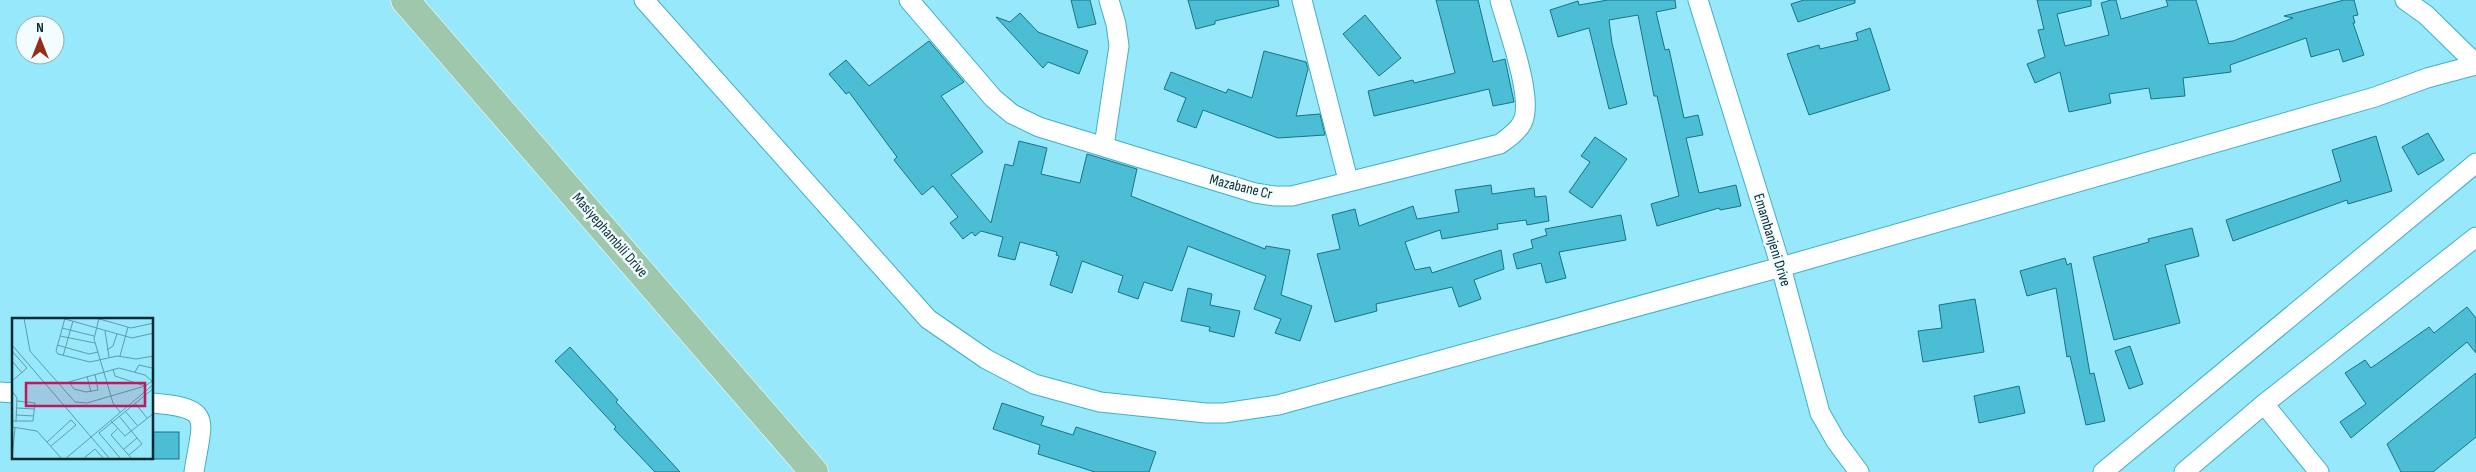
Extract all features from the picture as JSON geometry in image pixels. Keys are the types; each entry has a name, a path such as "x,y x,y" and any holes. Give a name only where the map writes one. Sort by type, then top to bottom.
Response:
{"main road":[{"name":"Masiyephambili Drive","path":"405,0 814,472"}],"street":[{"path":"644,0 928,319 986,359 1034,384 1100,402 1224,413 1278,405 1781,267 2375,97 2427,78 2476,64 2426,15 2405,0"},
{"name":"Mazabane Cr","path":"908,0 975,80 1012,114 1039,127 1255,193 1274,196 1292,196 1348,180 1500,144 1522,124 1527,109 1525,92 1500,0"},
{"path":"1104,146 1118,46 1116,24 1109,0"},
{"path":"1302,0 1348,180"},
{"name":"Emambanjeni Drive","path":"1698,0 1781,267 1820,413 1836,441 1859,472"},
{"path":"2103,472 2476,163"},
{"path":"2184,472 2264,404 2476,236"},
{"path":"154,403 189,407 197,412 200,420 194,472"},
{"path":"2264,404 2319,472"}],"building":[{"path":"1071,0 1090,0 1096,24 1078,28"},
{"path":"1188,0 1278,0 1279,6 1215,21 1215,24 1196,29"},
{"path":"1436,0 1478,0 1493,62 1505,59 1514,102 1493,106 1489,89 1374,116 1368,91 1413,80 1414,83 1455,73"},
{"path":"1608,0 1675,0 1676,8 1656,12 1665,50 1669,49 1684,118 1698,115 1703,135 1686,138 1699,193 1736,185 1741,206 1720,210 1719,208 1657,226 1651,204 1679,196 1657,96 1654,96 1638,15 1609,20 1612,43 1627,104 1609,109 1589,28 1558,37 1550,10 1578,1 1579,5"},
{"path":"1804,0 1855,0 1855,3 1798,22 1791,4"},
{"path":"2037,0 2091,0 2091,6 2057,14 2065,46 2109,35 2101,3 2111,0 2116,0 2121,19 2168,6 2166,0 2196,0 2209,44 2233,41 2293,18 2284,16 2344,0 2354,0 2358,15 2353,16 2355,23 2353,23 2364,55 2343,62 2339,49 2311,57 2306,38 2230,65 2231,72 2183,78 2185,96 2151,99 2149,88 2109,94 2111,103 2069,112 2060,72 2035,83 2027,64 2045,57 2038,30 2044,29"},
{"path":"1020,13 1038,32 1088,51 1079,74 1048,62 1043,68 996,17 1010,22"},
{"path":"1365,15 1401,58 1379,76 1343,34"},
{"path":"1870,28 1890,90 1809,115 1787,54 1819,45 1820,49 1858,40 1856,33"},
{"path":"929,41 964,82 941,96 983,152 951,175 991,223 1005,164 1013,166 1019,141 1047,148 1041,174 1080,183 1087,154 1137,169 1131,196 1265,249 1266,246 1290,250 1281,295 1312,306 1300,341 1275,333 1281,319 1254,309 1266,276 1188,246 1172,291 1144,282 1138,299 1118,292 1123,276 1082,261 1072,293 1050,285 1059,256 1056,255 1057,252 1020,242 1015,260 998,256 1003,237 981,231 975,236 972,232 963,239 950,223 958,217 933,186 922,195 894,160 897,157 849,92 846,94 829,74 846,60 869,86"},
{"path":"1264,51 1306,62 1308,69 1296,116 1320,114 1325,135 1278,138 1203,110 1196,128 1177,121 1186,98 1164,89 1171,72 1226,93 1228,89 1252,98"},
{"path":"2428,133 2444,160 2418,175 2402,147"},
{"path":"2376,136 2392,191 2348,204 2347,200 2233,241 2226,220 2341,181 2332,150"},
{"path":"1595,137 1627,159 1592,208 1569,192 1590,162 1581,156"},
{"path":"1491,185 1492,194 1534,188 1535,197 1546,196 1549,221 1527,225 1526,220 1497,224 1498,229 1442,239 1440,230 1405,242 1415,270 1430,267 1432,273 1501,250 1504,269 1474,280 1481,299 1459,307 1452,287 1376,304 1377,311 1335,322 1317,254 1340,249 1332,215 1355,209 1359,226 1413,206 1417,219 1459,212 1455,190"},
{"path":"1621,215 1626,240 1559,252 1566,278 1546,283 1541,263 1517,269 1513,254 1533,248 1531,240 1547,235 1545,229"},
{"path":"2192,228 2199,256 2165,265 2180,323 2114,340 2093,257 2149,242 2148,239"},
{"path":"2065,258 2067,265 2071,263 2090,374 2094,373 2105,421 2086,425 2070,356 2067,357 2056,288 2027,296 2020,271"},
{"path":"1188,288 1212,294 1210,305 1240,311 1234,337 1209,331 1210,327 1181,321"},
{"path":"1975,299 1984,352 1923,362 1918,331 1942,328 1939,305"},
{"path":"2467,307 2476,318 2476,353 2467,342 2351,438 2340,422 2366,404 2345,373 2365,360 2371,368 2429,327 2434,333"},
{"path":"2130,346 2143,384 2129,389 2115,351"},
{"path":"570,347 618,400 616,402 680,472 655,472 614,429 616,427 555,361"},
{"path":"2476,373 2476,437 2433,472 2401,472 2387,444"},
{"path":"2019,386 2025,413 1979,423 1974,396"},
{"path":"1002,403 1044,417 1041,425 1073,435 1076,427 1156,452 1149,472 1095,472 1038,454 1040,445 993,429"},
{"path":"154,432 179,432 179,459 154,459"}]}
